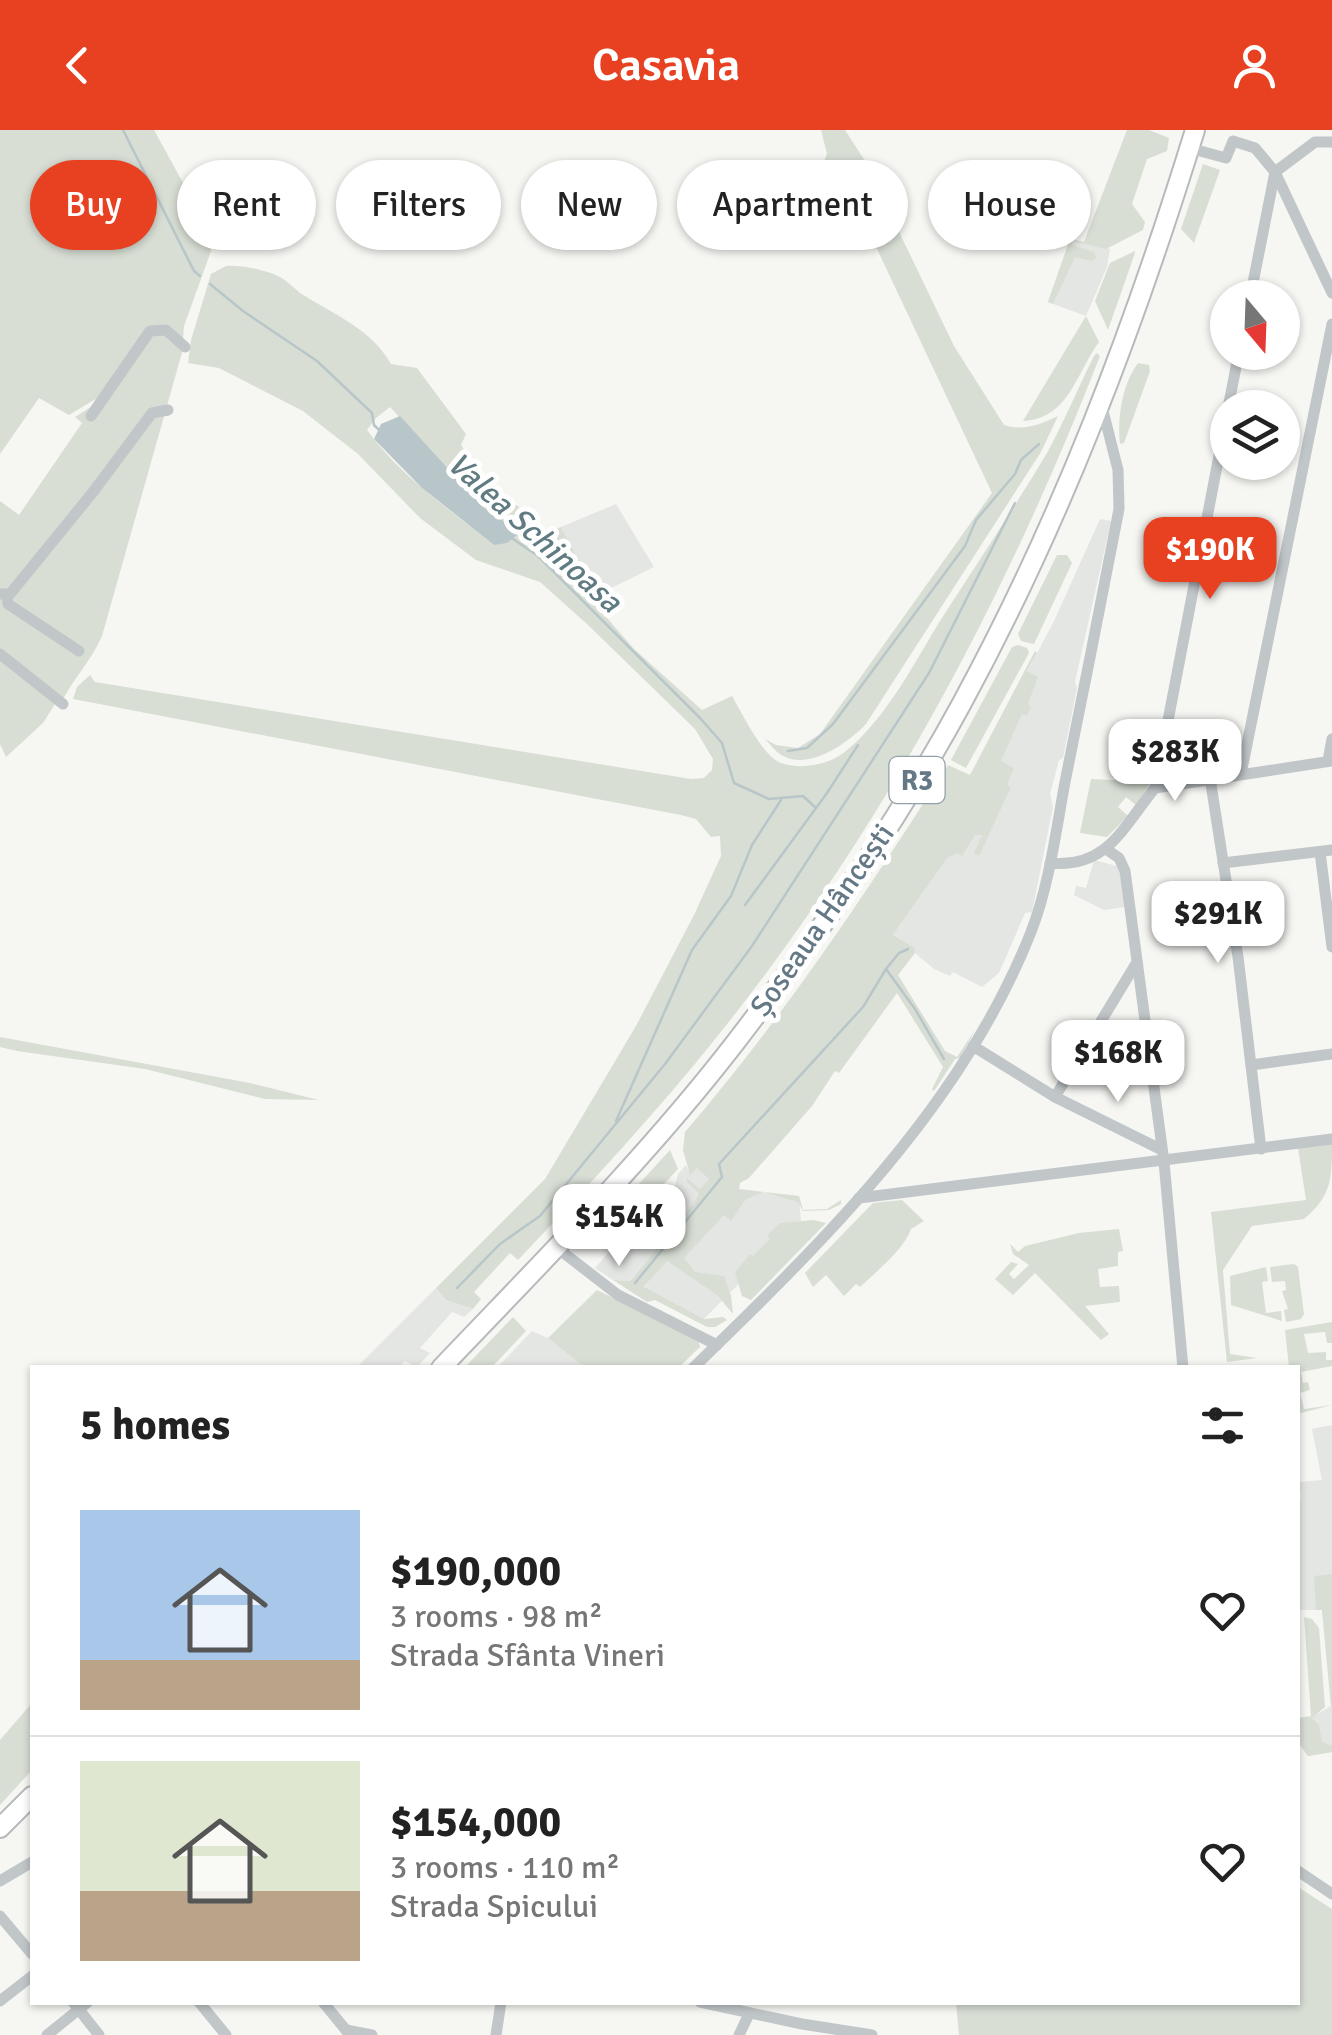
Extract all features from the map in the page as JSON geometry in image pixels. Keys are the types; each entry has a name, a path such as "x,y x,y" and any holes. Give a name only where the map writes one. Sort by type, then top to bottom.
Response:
{"highway":[{"name":"Șoseaua Hâncești","path":"444,1365 704,1083 805,950 935,750 996,637 1061,501 1101,403 1192,139"},
{"path":"3,1827 30,1798"}],"street":[{"path":"1192,139 1226,158 1232,140 1255,148 1286,190 1332,293"},
{"path":"1253,280 1274,172 1315,142 1332,142"},
{"path":"1240,774 1332,324"},
{"path":"90,416 148,333 166,330 185,347"},
{"path":"697,1365 859,1198 940,1097 973,1046 1030,934 1050,863 1120,498 1118,470 1101,403"},
{"path":"79,651 8,604 3,595 93,492 152,413 168,410"},
{"path":"1050,863 1081,863 1106,849 1155,788 1214,480"},
{"path":"0,654 64,704"},
{"path":"1155,788 1330,761 1332,739"},
{"path":"1210,778 1261,1148"},
{"path":"1106,849 1120,858 1126,871 1163,1156 1183,1365"},
{"path":"1223,862 1326,851 1332,947"},
{"path":"1056,1098 1137,962"},
{"path":"973,1046 1056,1098 1163,1156"},
{"path":"1251,1065 1332,1054"},
{"path":"859,1198 1163,1156 1332,1140"},
{"path":"556,1247 618,1295 717,1345"},
{"path":"0,1881 30,1863"},
{"path":"1300,1872 1332,1894"},
{"path":"0,1916 30,1952"},
{"path":"0,2001 30,1978"},
{"path":"47,2035 80,2005 99,2035"},
{"path":"201,2005 226,2035"},
{"path":"325,2005 348,2033 372,2035"},
{"path":"496,2035 501,2005"},
{"path":"712,2005 872,2035"},
{"path":"739,2035 749,2014"}],"shaded area":[{"path":"0,130 154,130 177,172 177,250 211,251 183,339 154,326 99,397 69,415 39,398 0,454"},
{"path":"821,130 845,130 864,160 824,160 827,154"},
{"path":"1127,130 1149,130 1169,138 1167,151 1147,159 1132,204 1145,222 1143,230 1106,249 1091,245 1091,224"},
{"path":"1203,164 1220,170 1194,243 1181,229"},
{"path":"1091,244 1110,249 1107,267 1086,316 1048,302 1066,250 1091,250"},
{"path":"878,250 908,250 954,346 1004,425 1031,426 1058,416 1041,452 866,724 849,739 816,757 805,760 780,755 765,739 798,748 820,734 992,493"},
{"path":"1066,250 1094,252 1096,258 1092,261 1075,257 1053,304 1048,302"},
{"path":"1135,251 1108,330 1095,301 1110,263"},
{"path":"232,266 275,274 364,333 391,364 417,368 466,434 461,445 493,493 518,506 535,528 546,532 561,527 597,595 594,603 634,649 702,710 732,696 767,752 781,763 798,766 824,763 839,756 887,707 1034,474 1094,356 1100,356 1024,535 981,623 936,709 835,875 696,1062 518,1260 510,1253 474,1292 481,1299 473,1309 446,1300 436,1288 545,1179 636,1026 694,915 721,856 720,836 711,837 696,819 681,815 73,699 77,687 90,675 95,682 691,779 704,778 712,770 713,759 695,729 540,582 476,560 420,518 358,454 303,411 219,368 188,363 211,274","holes":["390,407 483,507 511,526 494,545 410,477 367,430"]},
{"path":"1086,316 1099,342 1070,392 1051,412 1023,421"},
{"path":"165,333 183,349 102,636 63,699 60,696 43,723 6,757 0,744 0,501 19,515 82,423 75,417 97,403 149,337"},
{"path":"1138,363 1149,365 1150,371 1124,443 1120,444 1122,402"},
{"path":"400,416 483,507 511,526 517,535 507,543 494,545 422,488 374,439 381,424"},
{"path":"616,504 654,567 597,595 561,527"},
{"path":"1100,519 1111,521 1075,682 1063,758 1059,760 1050,794 1053,807 1032,912 1025,913 999,973 982,987 953,972 950,976 934,969 915,953 915,948 893,935 926,888 904,882 1032,674 1027,672"},
{"path":"1057,555 1067,555 1072,563 1034,644 1021,641 1018,634"},
{"path":"1018,645 1029,653 966,768 951,760 1012,647"},
{"path":"1035,651 1027,671 1038,677 1028,704 1031,706 1027,716 1022,714 1001,761 1014,768 1007,785 1011,787 979,856 974,853 982,835 975,835 962,856 957,853 947,858 893,935 915,948 898,975 945,1051 957,1057 975,1030 960,1058 955,1059 934,1091 943,1067 897,993 812,1106 749,1178 740,1183 739,1189 799,1196 803,1210 827,1209 841,1200 841,1204 829,1210 803,1211 798,1202 764,1192 746,1199 731,1221 724,1215 684,1258 695,1272 724,1276 733,1314 717,1295 667,1261 644,1287 704,1319 727,1320 715,1327 707,1327 655,1300 647,1302 613,1280 630,1281 694,1203 699,1193 687,1178 700,1189 709,1179 697,1168 690,1175 683,1150 685,1132 823,953 948,765 970,775"},
{"path":"1091,779 1151,782 1136,805 1126,797 1118,807 1128,816 1107,837 1080,833"},
{"path":"1094,860 1120,867 1125,907 1104,910 1074,895 1076,886 1086,888"},
{"path":"0,1037 250,1083 319,1100 265,1099 145,1069 17,1051 0,1047"},
{"path":"1332,1143 1328,1186 1313,1211 1304,1219 1252,1226 1223,1270 1230,1354 1257,1358 1227,1362 1211,1212 1306,1200 1298,1148"},
{"path":"670,1150 678,1169 634,1216 618,1207"},
{"path":"704,1156 719,1177 629,1281 613,1280 595,1268 638,1218 675,1186 686,1165 689,1171"},
{"path":"739,1190 799,1196 801,1221 704,1319 644,1288 666,1260 669,1262"},
{"path":"902,1200 924,1221 911,1229 882,1267 844,1296 826,1275 813,1287 805,1273 873,1203"},
{"path":"780,1223 826,1223 751,1300 742,1296 735,1272 770,1239 767,1236"},
{"path":"1119,1229 1123,1251 1118,1252 1118,1266 1098,1269 1100,1287 1119,1286 1120,1302 1085,1306 1109,1334 1101,1340 1035,1273 1013,1295 995,1279 1011,1262 1018,1264 1009,1274 1014,1279 1029,1265 1013,1254 1010,1244 1018,1252 1025,1246 1079,1233"},
{"path":"1266,1267 1268,1281 1262,1282 1266,1313 1281,1311 1282,1321 1231,1305 1230,1276"},
{"path":"1270,1267 1298,1267 1304,1314 1301,1319 1286,1322 1284,1310 1288,1309 1282,1291 1286,1290 1285,1281 1272,1282"},
{"path":"436,1288 446,1300 473,1309 464,1317 452,1312 420,1348 430,1353 419,1365 405,1361 401,1365 359,1365"},
{"path":"597,1290 698,1339 700,1347 681,1365 585,1365 548,1338"},
{"path":"513,1317 526,1331 494,1365 467,1365"},
{"path":"1332,1322 1332,1343 1327,1343 1325,1332 1304,1334 1308,1353 1326,1352 1326,1360 1332,1360 1332,1366 1301,1372 1303,1383 1308,1382 1310,1390 1300,1393 1300,1365 1289,1365 1285,1330"},
{"path":"532,1331 586,1365 500,1365"},
{"path":"1300,1393 1304,1409 1332,1405 1301,1413"},
{"path":"1332,1425 1332,1752 1308,1756 1300,1745 1300,1724 1331,1706 1322,1610 1300,1610 1300,1482 1322,1480 1312,1429"},
{"path":"1332,1574 1331,1706 1322,1610 1316,1610 1314,1576"},
{"path":"1304,1617 1312,1619 1319,1628 1325,1707 1312,1718 1319,1725 1322,1742 1332,1746 1332,1752 1308,1756 1300,1745 1300,1718 1311,1716"},
{"path":"30,1705 30,1772 0,1805 0,1740"},
{"path":"1300,1888 1332,1909 1332,2035 959,2035 956,2005 1300,2005"}],"waterway":[{"name":"Valea Schinoasa","path":"123,130 200,276"},
{"name":"Valea Schinoasa","path":"210,284 317,361 372,413 378,429"},
{"path":"788,751 807,748 833,724 965,546 976,520 1015,474 1021,460 1039,444"},
{"path":"457,1288 500,1244 540,1216 665,1064 752,946 929,673 1015,503"},
{"name":"Valea Schinoasa","path":"510,537 538,556 700,718 722,743 734,783 769,799 803,796 816,808"},
{"path":"745,905 858,745"},
{"path":"616,1121 692,950 731,896 752,845 781,800"},
{"path":"635,1283 722,1177 719,1164 863,1007 886,969 899,953 908,949"},
{"name":"Valea Schinoasa","path":"886,969 944,1059"}]}
